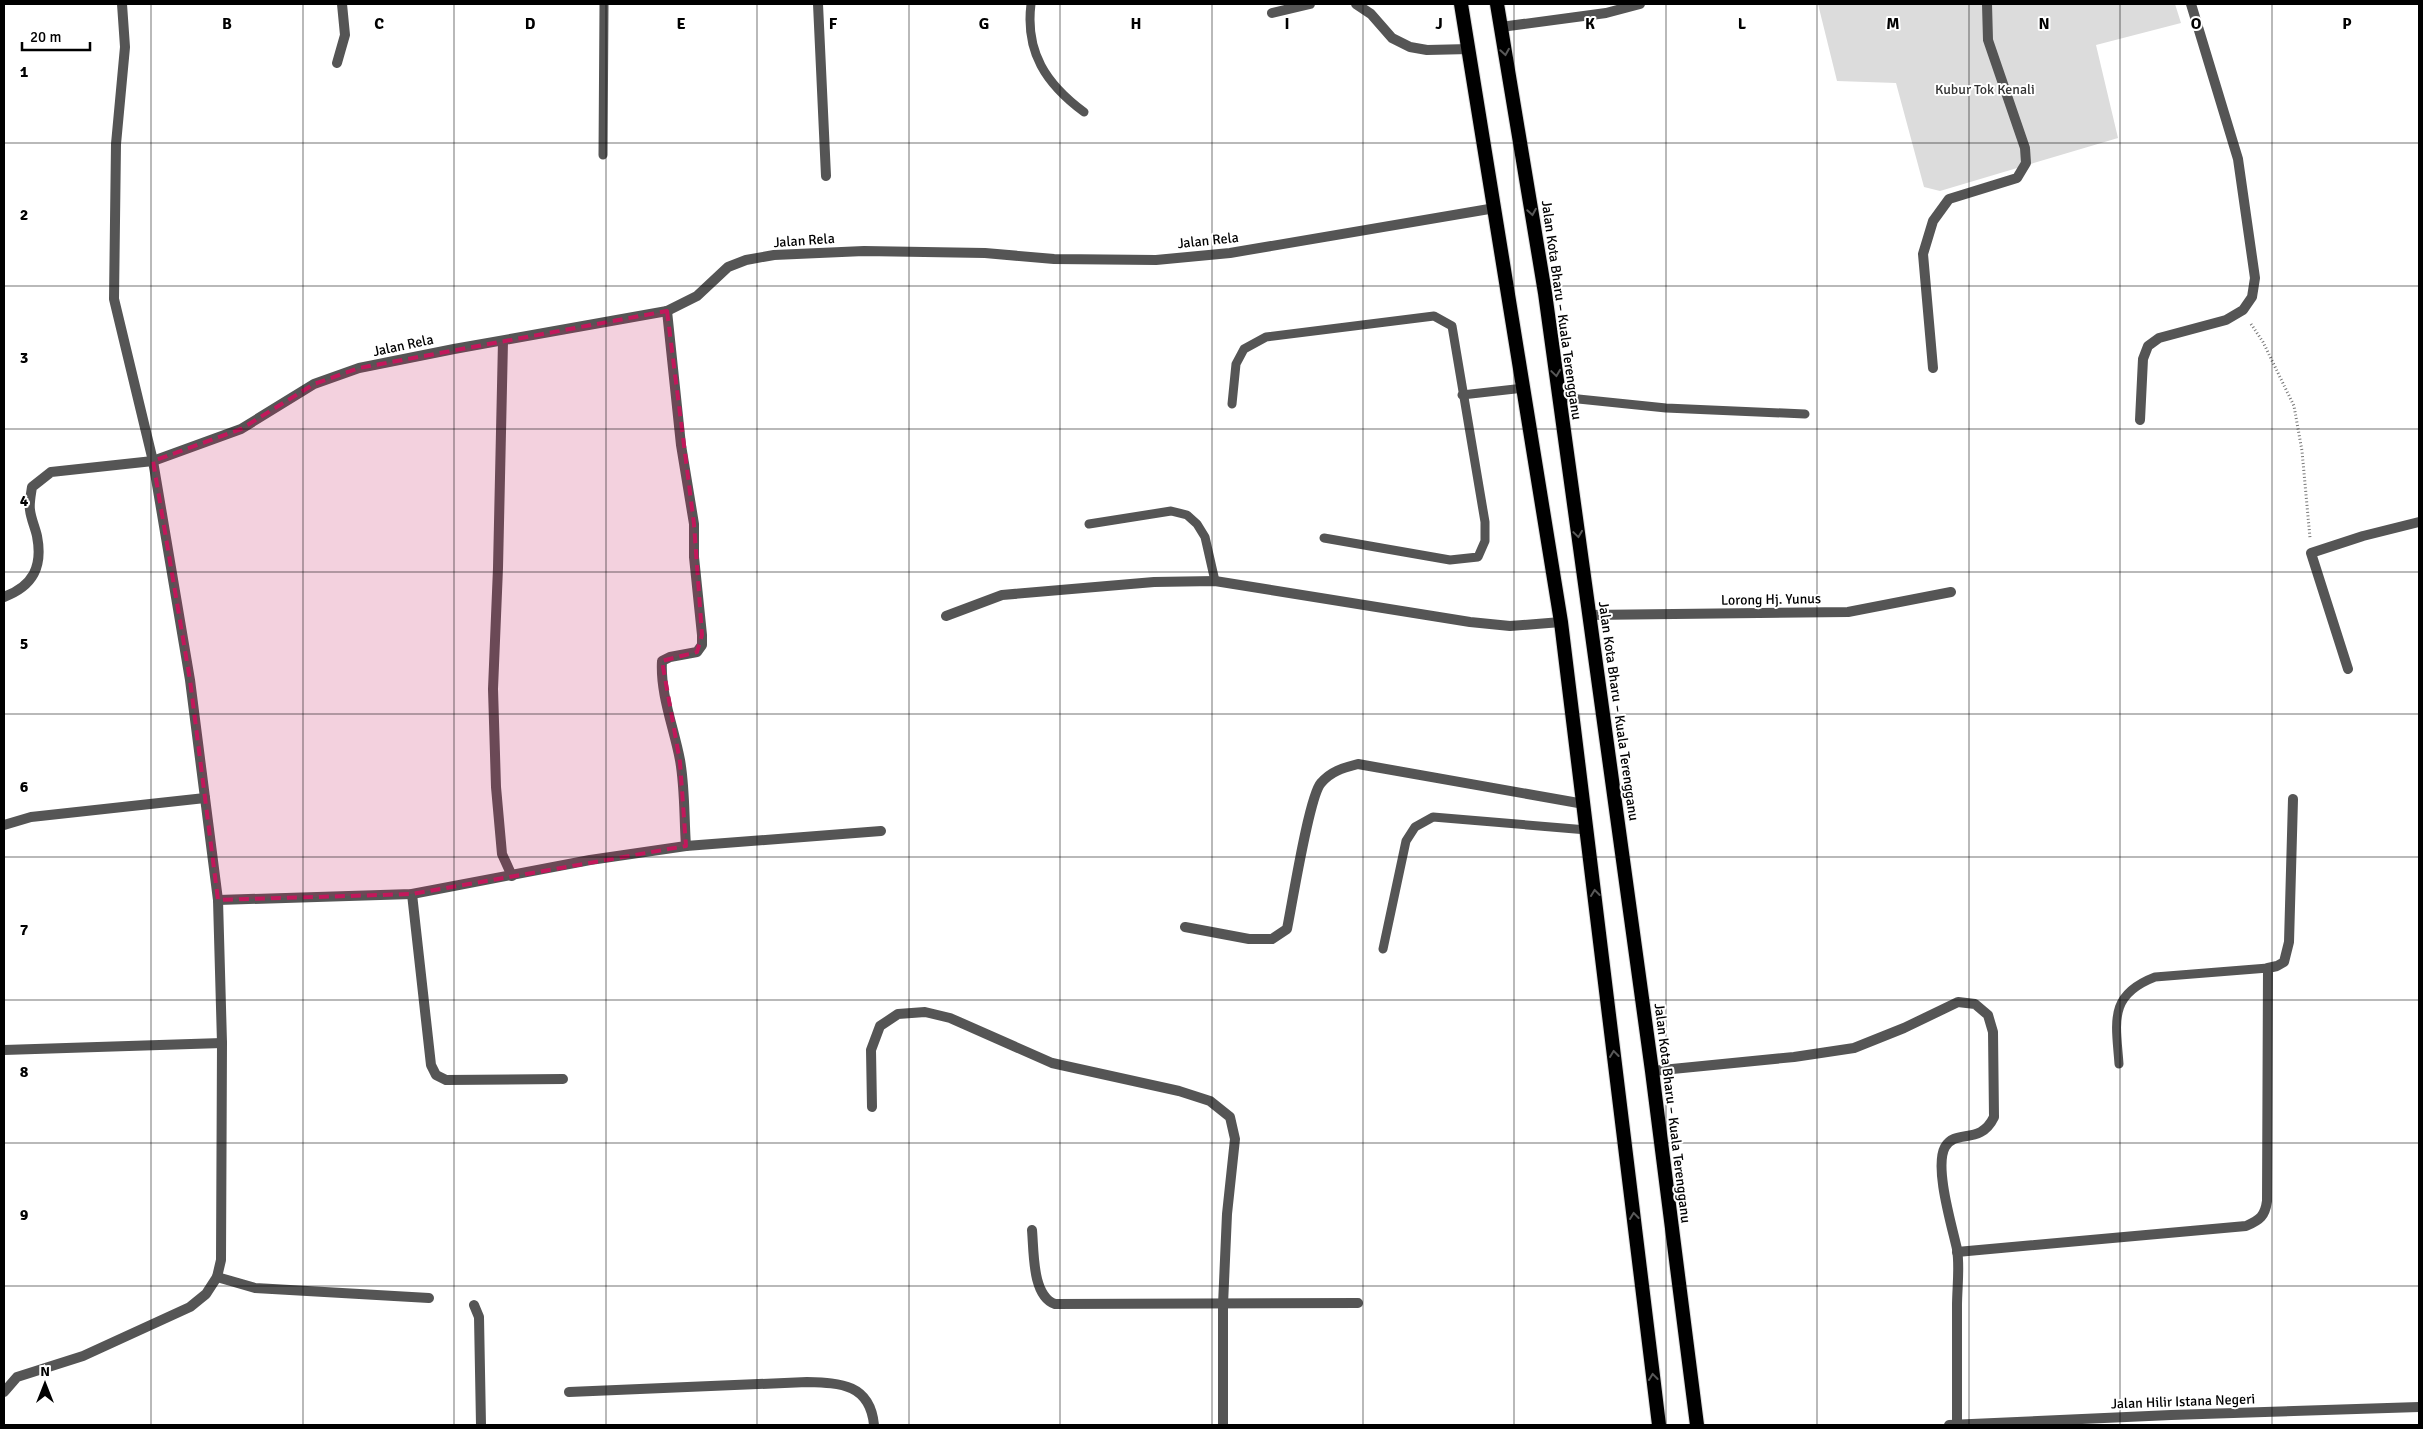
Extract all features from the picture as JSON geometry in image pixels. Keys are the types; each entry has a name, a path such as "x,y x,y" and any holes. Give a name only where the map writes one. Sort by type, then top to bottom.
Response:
{"highway":[{"path":"1462,4 1561,622 1659,1425"},
{"name":"Jalan Kota Bharu – Kuala Terengganu","path":"1497,4 1545,293 1652,1071 1697,1425"}],"street":[{"path":"4,1392 17,1377 82,1356 190,1307 206,1294 217,1277 221,1260 222,1043 218,900 190,680 153,461 114,299 116,144 125,47 122,4"},
{"path":"337,63 345,35 342,4"},
{"path":"818,4 826,176"},
{"path":"1272,13 1310,4"},
{"path":"1356,4 1371,14 1392,38 1410,47 1427,50 1470,49"},
{"path":"1501,27 1606,14 1640,4"},
{"path":"1934,368 1924,254 1934,221 1949,199 2017,178 2026,163 2026,148 1988,40 1987,4"},
{"path":"2140,420 2143,359 2148,346 2159,338 2226,320 2243,310 2252,297 2255,278 2238,159 2192,4"},
{"name":"Jalan Rela","path":"4,597 16,592 31,579 40,560 30,509 32,487 51,472 153,461 241,429 314,384 359,368 667,311 697,296 728,267 746,260 774,256 864,251 985,253 1054,259 1156,260 1230,253 1495,208"},
{"path":"667,311 681,445 694,524 694,557 702,635 702,645 697,652 670,656 662,661 661,672 680,762 686,846"},
{"path":"503,342 498,568 492,690 496,787 502,854 512,876"},
{"path":"2348,669 2311,553 2363,536 2419,522"},
{"path":"946,616 1002,595 1154,582 1215,580 1470,622 1510,626 1561,622"},
{"name":"Lorong Hj. Yunus","path":"1589,615 1848,612 1951,592"},
{"path":"1185,928 1249,939 1272,939 1287,929 1312,805 1319,784 1335,770 1358,764 1584,804"},
{"path":"4,825 31,817 205,798"},
{"path":"1957,1252 2246,1226 2258,1221 2265,1211 2267,1201 2268,968 2284,962 2288,942 2293,799"},
{"path":"218,900 412,894 590,860 686,846 881,832"},
{"path":"412,894 430,1065 436,1075 446,1080 563,1079"},
{"path":"1652,1071 1794,1057 1854,1048 1904,1028 1958,1002 1975,1004 1988,1015 1993,1032 1994,1117 1988,1128 1976,1135 1956,1137 1945,1147 1943,1161 1943,1185 1957,1252 1957,1425"},
{"path":"872,1107 871,1050 880,1026 898,1014 925,1012 950,1018 1052,1063 1179,1091 1210,1100 1230,1117 1235,1139 1227,1214 1223,1305 1223,1425"},
{"path":"4,1050 222,1043"},
{"path":"1032,1230 1039,1288 1046,1301 1064,1305 1358,1303"},
{"path":"217,1277 255,1288 429,1298"},
{"path":"474,1305 479,1317 481,1425"},
{"path":"569,1392 807,1382 839,1383 862,1394 873,1412 874,1425"},
{"name":"Jalan Hilir Istana Negeri","path":"1949,1425 2419,1407"}],"lane":[{"path":"603,155 604,4"},
{"path":"1031,4 1028,23 1031,42 1039,63 1067,99 1084,112"},
{"path":"1232,404 1236,364 1244,349 1266,337 1434,316 1452,326 1462,395 1485,522 1485,541 1478,557 1450,560 1324,538"},
{"path":"1462,395 1524,388"},
{"path":"1559,397 1666,408 1805,414"},
{"path":"1089,524 1171,511 1187,515 1197,524 1205,537 1215,580"},
{"path":"1383,949 1406,841 1415,827 1433,817 1587,830"},
{"path":"2119,1064 2118,1013 2124,995 2138,984 2155,978 2268,968"}],"path":[{"path":"2243,310 2263,342 2294,406 2302,451 2311,553"}],"highlighted area":[{"path":"667,311 694,524 702,635 697,652 662,661 680,762 686,846 412,894 218,900 190,680 153,461 241,429 314,384 359,368"}],"green space":[{"name":"Kubur Tok Kenali","path":"1818,4 2175,4 2181,23 2096,45 2118,138 1940,191 1924,187 1896,83 1837,81"}]}
